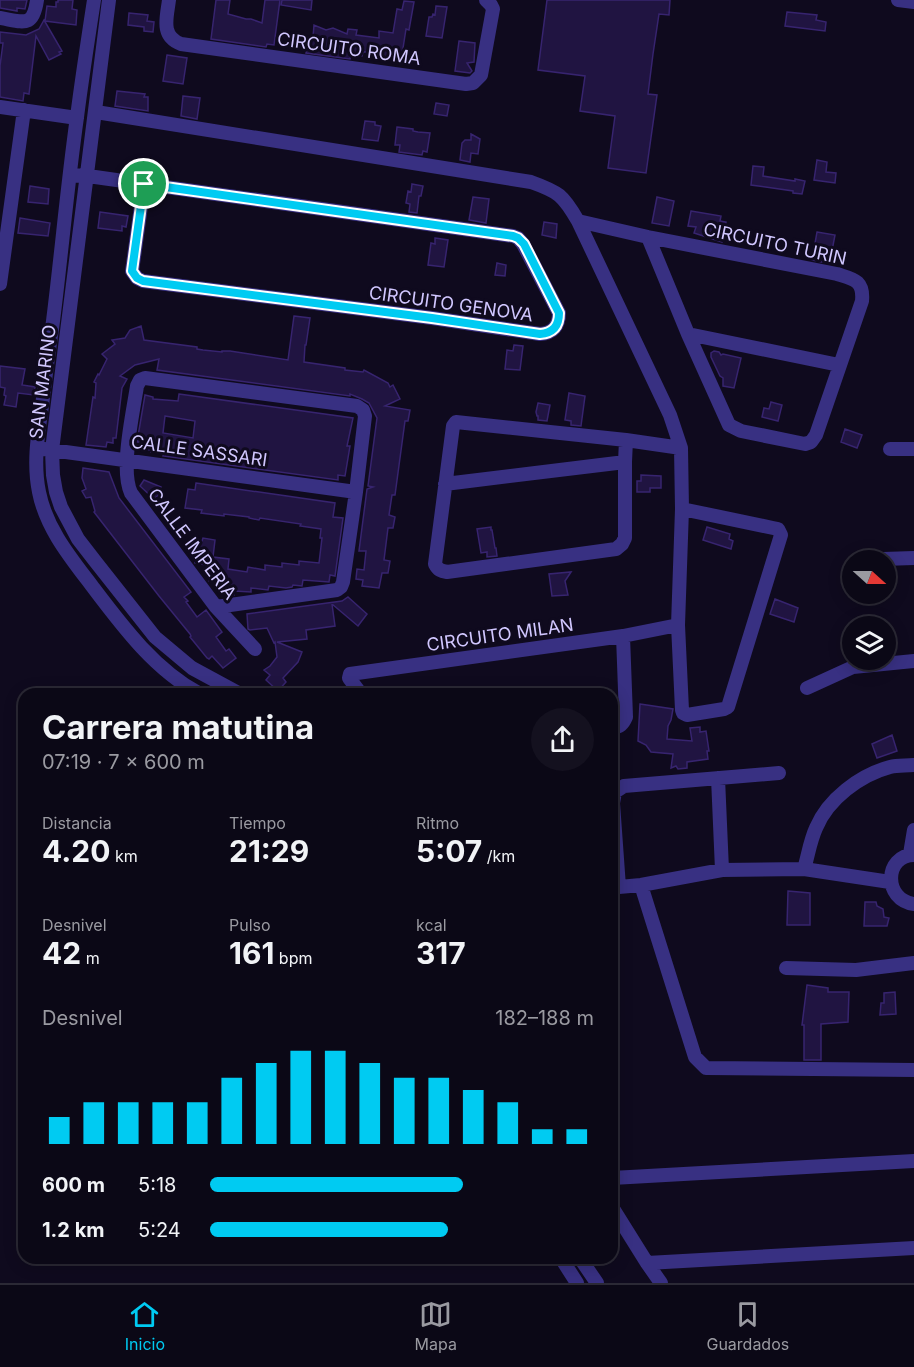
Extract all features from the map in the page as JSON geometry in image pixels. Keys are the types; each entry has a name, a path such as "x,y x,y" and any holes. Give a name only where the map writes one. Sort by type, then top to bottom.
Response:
{"street":[{"path":"0,18 25,21 32,19 37,0"},
{"name":"SAN MARINO","path":"94,0 76,118 36,448 37,481 42,505 53,531 109,609 145,651 172,675 192,688"},
{"name":"SAN MARINO","path":"109,0 52,450 53,475 61,507 78,539 155,637 192,668 229,688"},
{"name":"CIRCUITO ROMA","path":"169,0 166,27 169,37 181,44 466,84 473,83 481,75 493,9 486,0"},
{"path":"898,0 914,2"},
{"path":"0,106 76,118"},
{"path":"0,283 6,195 24,110"},
{"path":"96,112 531,182 553,190 568,203 670,415 681,448 682,509 678,625 682,710 687,715 728,707 782,536 778,530 773,528 682,509"},
{"name":"CIRCUITO GENOVA","path":"70,175 88,176 513,236 524,244 559,313 559,320 552,331 540,334 143,281 137,278 132,271 144,184"},
{"name":"CIRCUITO TURIN","path":"578,221 837,274 862,286 862,301 816,435 811,442 805,444 741,431 732,427 727,422 688,333"},
{"path":"648,237 688,333 839,365"},
{"name":"CALLE IMPERIA","path":"255,649 216,607 127,485 126,459 136,386 140,380 145,378 357,406 363,410 365,416 356,492"},
{"path":"626,440 625,538 616,549 447,572 437,568 435,564 445,484 453,426 456,422 626,440 681,448"},
{"name":"CALLE SASSARI","path":"36,448 356,492"},
{"path":"890,449 914,449"},
{"path":"445,484 625,462"},
{"path":"216,607 337,590 341,587 356,492"},
{"path":"64,548 78,539"},
{"path":"896,559 914,558"},
{"name":"CIRCUITO MILAN","path":"356,688 349,678 350,674 623,636 678,625"},
{"path":"618,725 626,717 623,636"},
{"path":"807,688 853,668 914,661"},
{"path":"804,869 816,827 832,803 850,786 872,773 893,767 914,765"},
{"path":"618,790 624,786 778,772"},
{"path":"718,778 722,870"},
{"path":"914,830 912,855 900,859 892,870 890,882 895,895 906,903 914,904"},
{"path":"618,888 722,870 804,869 890,882"},
{"path":"641,885 695,1057 706,1068 914,1070"},
{"path":"786,968 856,970 914,963"},
{"path":"618,1178 914,1161"},
{"path":"618,1217 661,1283"},
{"path":"647,1263 914,1248"},
{"path":"565,1264 577,1283"},
{"path":"584,1264 597,1283"}],"building":[{"path":"0,0 27,0 25,9 17,8 17,11 0,8"},
{"path":"58,0 73,0 72,9 77,10 76,25 45,21 47,6 56,7"},
{"path":"216,0 230,0 228,14 262,23 265,0 280,0 274,45 267,44 266,47 211,39"},
{"path":"282,0 312,0 311,10 281,5"},
{"path":"547,0 670,0 669,15 659,14 653,54 648,94 657,95 646,173 608,168 615,116 580,111 585,76 538,70"},
{"path":"404,1 414,2 409,30 406,29 401,61 383,59 383,54 371,52 363,52 362,56 351,54 350,59 306,53 313,37 314,25 326,30 333,28 347,34 348,29 357,30 356,35 379,38 379,31 393,33 397,9 402,10"},
{"path":"436,6 447,7 442,38 426,36 429,17 435,15"},
{"path":"787,12 817,15 816,20 826,22 825,31 785,26"},
{"path":"129,13 148,15 147,21 154,22 153,32 144,31 144,27 128,25"},
{"path":"44,20 62,51 59,52 61,54 49,60 36,36 29,94 24,93 23,101 0,97 3,43 0,43 0,32 26,35 39,29"},
{"path":"459,41 475,43 474,62 467,63 472,71 470,73 455,71"},
{"path":"167,55 187,58 183,84 163,81"},
{"path":"117,91 145,94 144,97 148,97 148,111 115,106"},
{"path":"183,96 200,98 197,119 181,116"},
{"path":"436,103 449,105 447,116 434,114"},
{"path":"365,121 375,122 375,125 381,126 378,141 362,139"},
{"path":"397,127 430,133 427,152 423,151 422,155 399,152 400,145 395,145"},
{"path":"471,134 480,139 478,154 471,153 470,162 460,160 462,143 465,140 471,140"},
{"path":"817,160 827,162 826,172 836,173 835,183 814,180"},
{"path":"753,166 764,167 763,176 805,181 802,194 751,185"},
{"path":"412,184 423,186 417,213 409,212 410,204 406,203"},
{"path":"30,186 49,189 48,204 28,202"},
{"path":"473,197 489,199 486,223 469,220"},
{"path":"657,197 674,201 669,226 652,223"},
{"path":"691,211 721,216 720,221 726,222 722,242 694,233 696,227 688,226"},
{"path":"100,212 128,216 126,227 122,226 122,231 98,228"},
{"path":"20,218 50,223 48,236 18,233"},
{"path":"544,222 557,224 556,238 542,235"},
{"path":"817,232 835,235 830,261 812,260"},
{"path":"435,238 448,240 444,267 428,265 431,243 435,244"},
{"path":"497,263 506,265 505,276 495,275"},
{"path":"294,316 310,318 304,362 345,368 345,370 363,372 364,370 388,383 390,387 393,385 400,399 385,406 410,410 408,421 405,421 395,495 392,495 389,515 395,517 393,528 388,528 384,560 390,561 388,573 382,573 379,588 362,586 363,580 356,579 357,569 364,570 366,551 359,551 367,489 373,487 368,486 377,418 369,403 362,399 350,394 350,396 157,370 159,359 135,365 120,376 127,379 122,388 116,438 113,438 113,443 107,442 106,447 86,445 93,397 95,398 96,383 94,382 107,359 102,354 115,344 112,340 125,338 130,330 141,326 144,340 288,360"},
{"path":"514,345 523,346 520,370 505,369 507,350 513,351"},
{"path":"714,351 721,355 741,358 734,388 723,386 723,378 711,357"},
{"path":"0,366 25,369 22,385 35,387 34,395 18,393 16,407 4,405 6,396 4,395 5,388 0,387"},
{"path":"569,393 585,396 581,426 571,425 571,421 565,420"},
{"path":"179,394 353,418 347,446 350,446 345,476 338,475 338,480 163,456 164,453 142,449 143,442 137,442 145,395 153,399 178,401","holes":["165,416 195,421 193,438 163,433"]},
{"path":"771,402 782,405 778,421 762,417 764,408 769,409"},
{"path":"538,403 550,405 547,421 538,420 536,412"},
{"path":"845,429 862,435 857,448 841,442"},
{"path":"83,468 109,472 119,498 191,592 184,597 188,601 186,602 197,617 206,610 222,632 216,637 226,651 229,649 236,658 223,668 212,656 207,658 94,512 91,497 86,498 82,491 86,489 82,478"},
{"path":"641,475 661,476 661,488 650,488 650,492 637,492 637,481 641,481"},
{"path":"144,480 161,487 160,494 154,499 140,486"},
{"path":"196,483 335,503 333,517 343,518 335,576 330,575 329,582 303,580 302,586 293,585 286,588 269,586 268,590 251,588 251,592 234,591 234,595 224,594 226,584 209,581 211,566 195,563 196,551 190,551 192,540 202,541 203,538 215,540 213,557 229,559 228,569 247,572 248,567 265,570 265,565 282,567 282,563 299,565 299,561 319,563 321,529 260,518 259,520 201,513 202,510 185,508 188,489 195,490"},
{"path":"491,527 497,556 487,557 487,552 481,553 477,529"},
{"path":"707,527 730,534 729,539 733,541 731,549 703,540"},
{"path":"571,572 565,581 568,595 552,596 549,574"},
{"path":"348,597 367,614 358,626 332,604 335,626 306,630 307,639 277,642 302,652 298,662 283,678 286,682 281,688 275,688 266,680 270,675 264,670 277,657 275,642 267,628 248,629 247,614 342,601"},
{"path":"775,599 798,608 794,622 770,614"},
{"path":"640,704 673,709 667,739 692,741 690,728 700,727 700,732 706,731 708,759 687,762 687,768 678,769 676,766 671,768 673,754 651,752 646,745 638,741"},
{"path":"892,735 897,751 877,758 872,744"},
{"path":"788,891 810,893 810,925 787,925"},
{"path":"865,902 876,902 877,906 883,909 884,917 889,918 887,926 864,926"},
{"path":"807,985 828,988 828,992 849,992 848,1022 821,1024 821,1060 804,1060 804,1025 802,1025"},
{"path":"895,992 896,1014 880,1015 884,993"}],"route":[{"path":"144,184 513,236 524,244 559,313 559,320 552,331 540,334 143,281 137,278 132,271 144,184"}]}
